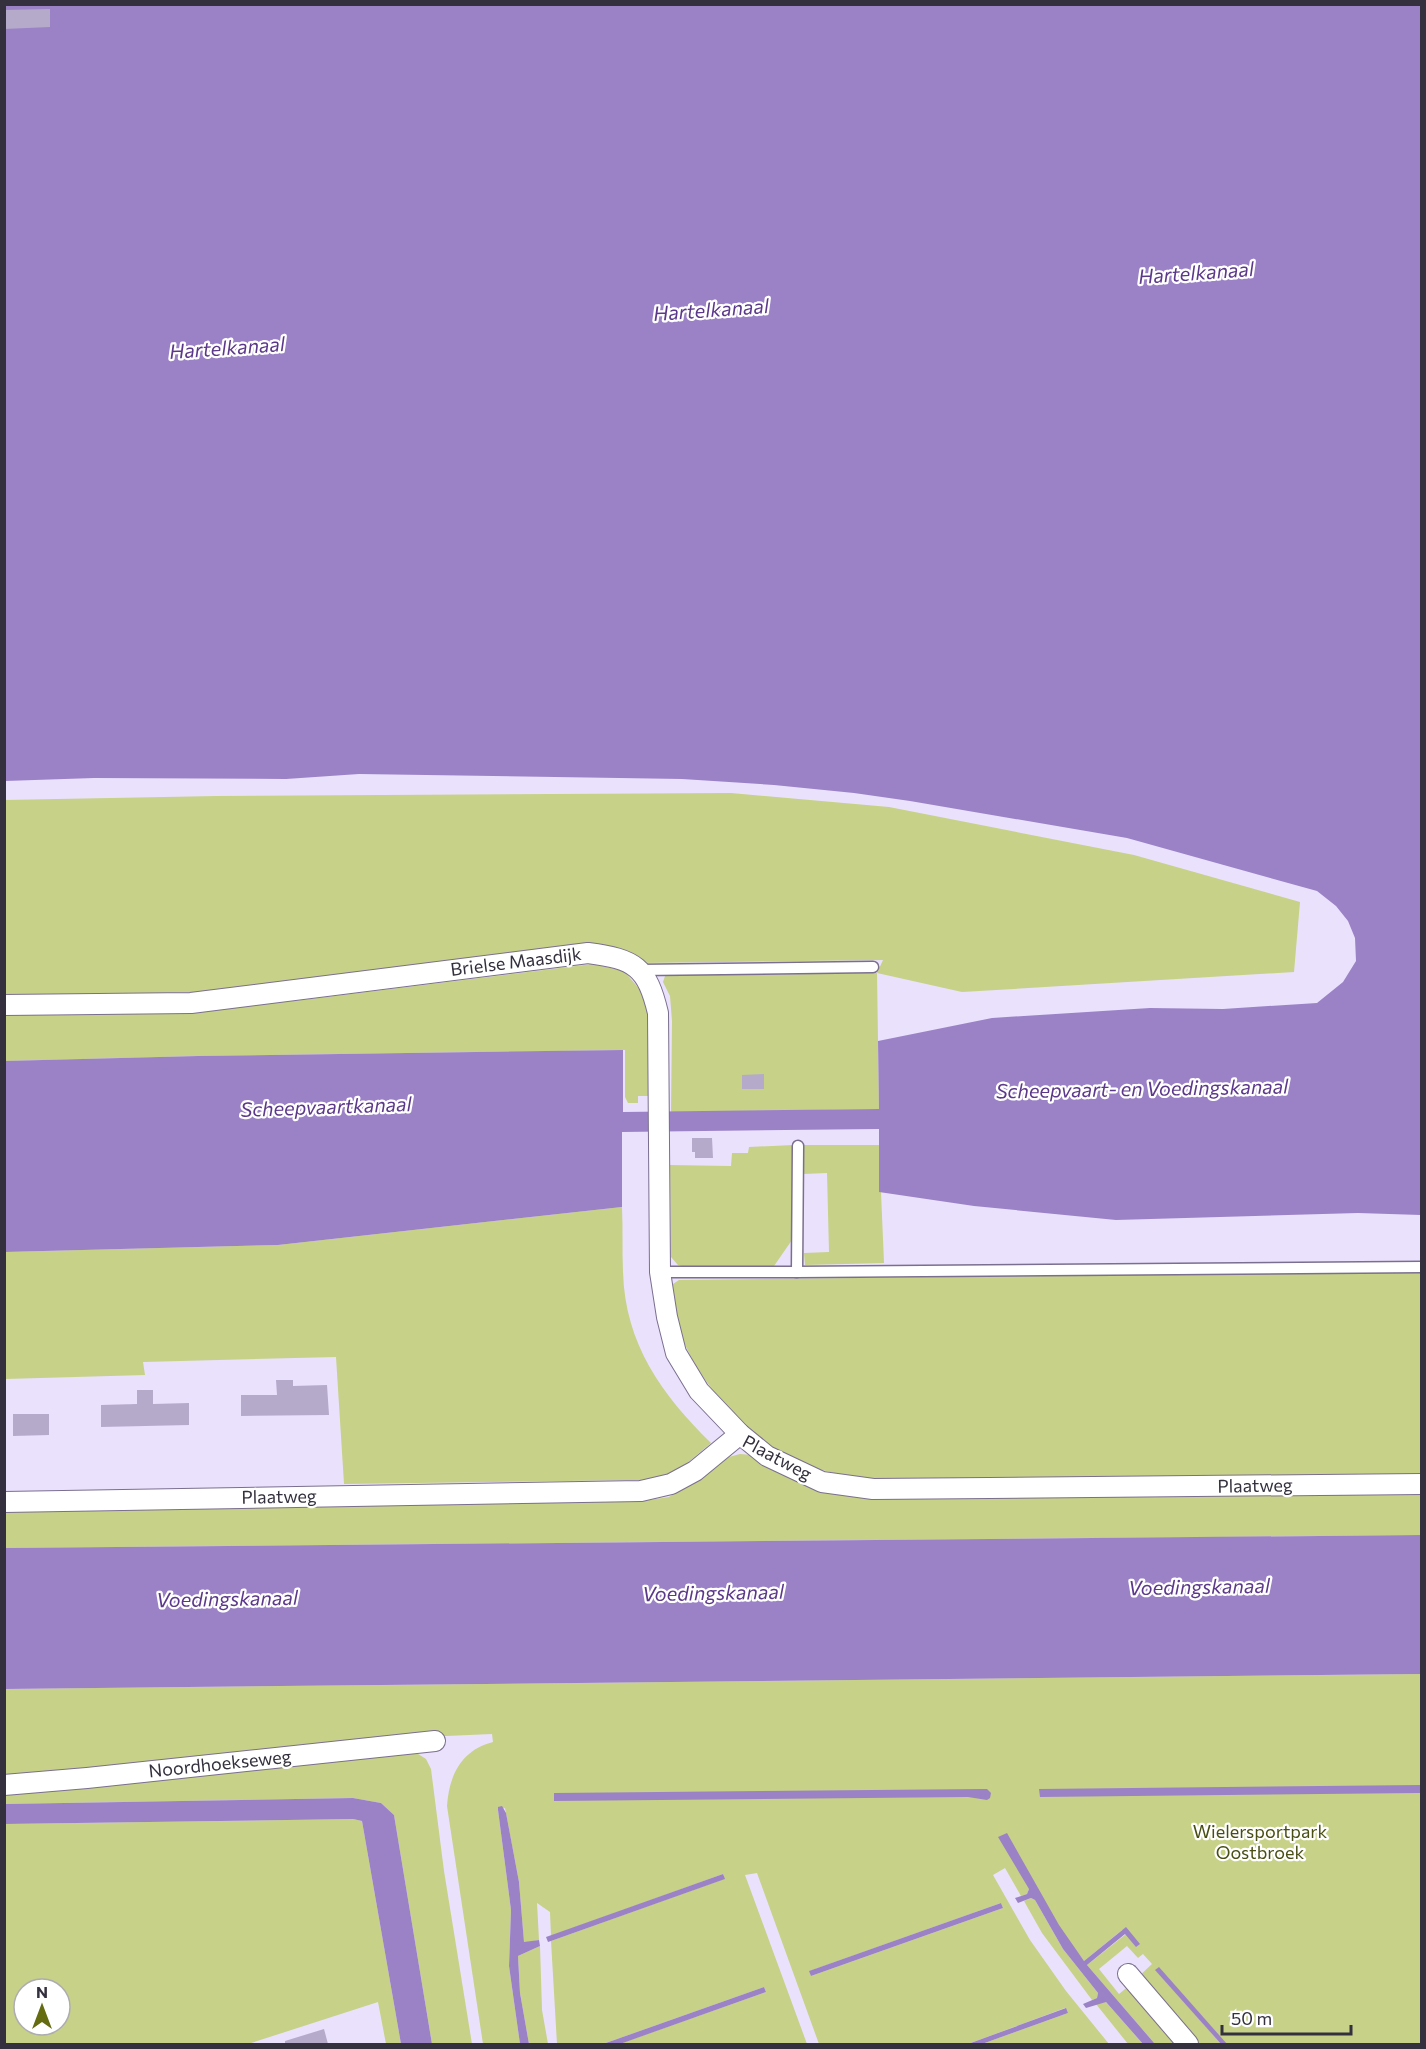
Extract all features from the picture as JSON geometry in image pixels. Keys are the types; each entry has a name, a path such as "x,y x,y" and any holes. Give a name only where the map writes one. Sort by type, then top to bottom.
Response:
{"street":[{"name":"Brielse Maasdijk","path":"4,1005 191,1003 588,953 617,957 640,969"},
{"path":"640,969 653,990 658,1013 660,1272 667,1317 676,1353 699,1391 740,1434"},
{"name":"Plaatweg","path":"4,1502 641,1491 670,1484 695,1471 740,1434 767,1456 822,1482 873,1490 1422,1484"},
{"name":"Noordhoekseweg","path":"4,1785 435,1742"},
{"path":"1128,1974 1188,2044"}],"lane":[{"path":"640,969 873,967"},
{"path":"797,1272 798,1146"},
{"path":"660,1272 1422,1268"}],"green space":[{"path":"731,793 889,807 1134,855 1300,902 1294,972 962,992 877,973 883,960 641,963 618,951 253,991 5,996 4,800 217,796"},
{"path":"592,964 624,971 648,999 654,1096 638,1096 638,1103 628,1103 625,1097 625,1050 5,1061 4,1013 194,1011"},
{"path":"666,973 747,975 877,973 879,1109 671,1112 672,1021 670,996 663,982"},
{"path":"793,1145 792,1240 774,1266 687,1268 678,1265 671,1257 670,1165 731,1166 732,1153 748,1153 749,1147"},
{"path":"803,1145 879,1145 884,1263 805,1265 804,1253 829,1252 827,1173 803,1174"},
{"path":"622,1207 625,1298 639,1345 662,1387 711,1443 686,1464 664,1478 344,1484 336,1357 143,1362 145,1375 5,1379 4,1252 278,1245"},
{"path":"1421,1272 1421,1474 866,1479 823,1470 799,1462 780,1452 742,1422 724,1404 695,1364 684,1344 677,1323 670,1286 679,1280"},
{"path":"740,1454 752,1455 795,1479 1421,1491 1422,1535 5,1548 4,1509 642,1501 669,1497 729,1457"},
{"name":"Wielersportpark Oostbroek","path":"1421,1674 1421,2044 1223,2044 1156,1969 1221,2044 1195,2044 1137,1978 1152,1964 1143,1954 1138,1958 1127,1946 1099,1969 1119,1994 1130,1985 1181,2044 1155,2044 1087,1965 1126,1934 1122,1930 1084,1961 1029,1889 1027,1894 1021,1896 1005,1868 993,1875 1030,1940 1066,1991 1109,2044 982,2044 1068,2013 1065,2008 968,2044 819,2044 757,1873 745,1875 807,2044 619,2044 766,1992 764,1987 603,2044 557,2044 551,1941 724,1879 723,1874 551,1936 550,1912 537,1903 539,1940 524,1943 519,1882 505,1808 498,1810 511,1910 509,1966 520,2044 483,2044 447,1806 451,1784 459,1766 473,1751 493,1742 492,1734 423,1737 5,1780 5,1689","holes":["1001,1903 1003,1908 811,1976 810,1971"]},
{"path":"415,1752 426,1759 431,1769 444,1871 472,2044 432,2044 394,1815 381,1803 353,1798 5,1804 5,1791"},
{"path":"353,1819 362,1821 401,2044 386,2044 378,2002 248,2044 5,2044 4,1824"},
{"path":"1031,1898 1035,1900 1063,1949 1098,1993 1097,1998 1092,2000 1042,1933 1024,1901"},
{"path":"540,1946 542,2010 548,2044 529,2044 520,1993 518,1956"},
{"path":"1106,2002 1143,2044 1128,2044 1096,2004"}],"water":[{"path":"5,5 1421,5 1421,1215 1358,1213 1116,1220 974,1206 879,1192 879,1129 622,1132 622,1207 278,1245 5,1252 4,1061 623,1050 623,1112 879,1109 878,1041 992,1018 1150,1008 1223,1009 1317,1003 1343,982 1356,961 1355,938 1348,921 1336,906 1317,891 1127,838 854,793 682,779 359,774 286,779 94,778 5,781"},
{"name":"Voedingskanaal","path":"1421,1535 1421,1674 5,1689 5,1548"},
{"path":"1421,1785 1421,1793 1040,1797 1039,1789"},
{"path":"987,1789 991,1793 987,1800 968,1797 554,1801 554,1793"},
{"path":"353,1798 381,1803 394,1815 432,2044 401,2044 362,1821 353,1819 5,1824 5,1804"},
{"path":"502,1806 506,1813 519,1882 524,1942 539,1940 540,1946 518,1956 520,1993 529,2044 520,2044 509,1966 511,1910 498,1810 498,1807"},
{"path":"1007,1833 1059,1925 1084,1961 1126,1927 1140,1944 1136,1947 1125,1934 1087,1965 1155,2044 1143,2044 1106,2002 1086,2008 1083,2004 1097,1998 1098,1993 1063,1949 1035,1900 1031,1898 1018,1903 1015,1898 1027,1894 1029,1889 998,1837"},
{"path":"723,1874 725,1879 551,1941 548,1942 546,1937"},
{"path":"1001,1903 1003,1908 811,1976 809,1971"},
{"path":"1159,1967 1227,2044 1221,2044 1155,1970"},
{"path":"764,1987 766,1992 620,2044 603,2044"},
{"path":"1066,2008 1068,2013 982,2044 968,2044"}],"building":[{"path":"50,9 50,27 4,29 4,10"},
{"path":"764,1074 764,1089 742,1089 742,1075"},
{"path":"692,1138 712,1138 713,1158 695,1158 695,1152 692,1152"},
{"path":"276,1380 293,1380 293,1386 327,1385 329,1415 241,1416 241,1395 277,1395"},
{"path":"137,1390 153,1390 153,1404 189,1403 189,1425 101,1427 101,1405 137,1404"},
{"path":"13,1414 49,1414 49,1435 13,1436"},
{"path":"324,2029 328,2044 285,2044 285,2041"}],"water label":[{"name":"Hartelkanaal","path":"1196,273"},
{"name":"Hartelkanaal","path":"711,310"},
{"name":"Hartelkanaal","path":"227,348"},
{"name":"Scheepvaart- en Voedingskanaal","path":"1142,1089"},
{"name":"Scheepvaartkanaal","path":"326,1107"}]}
